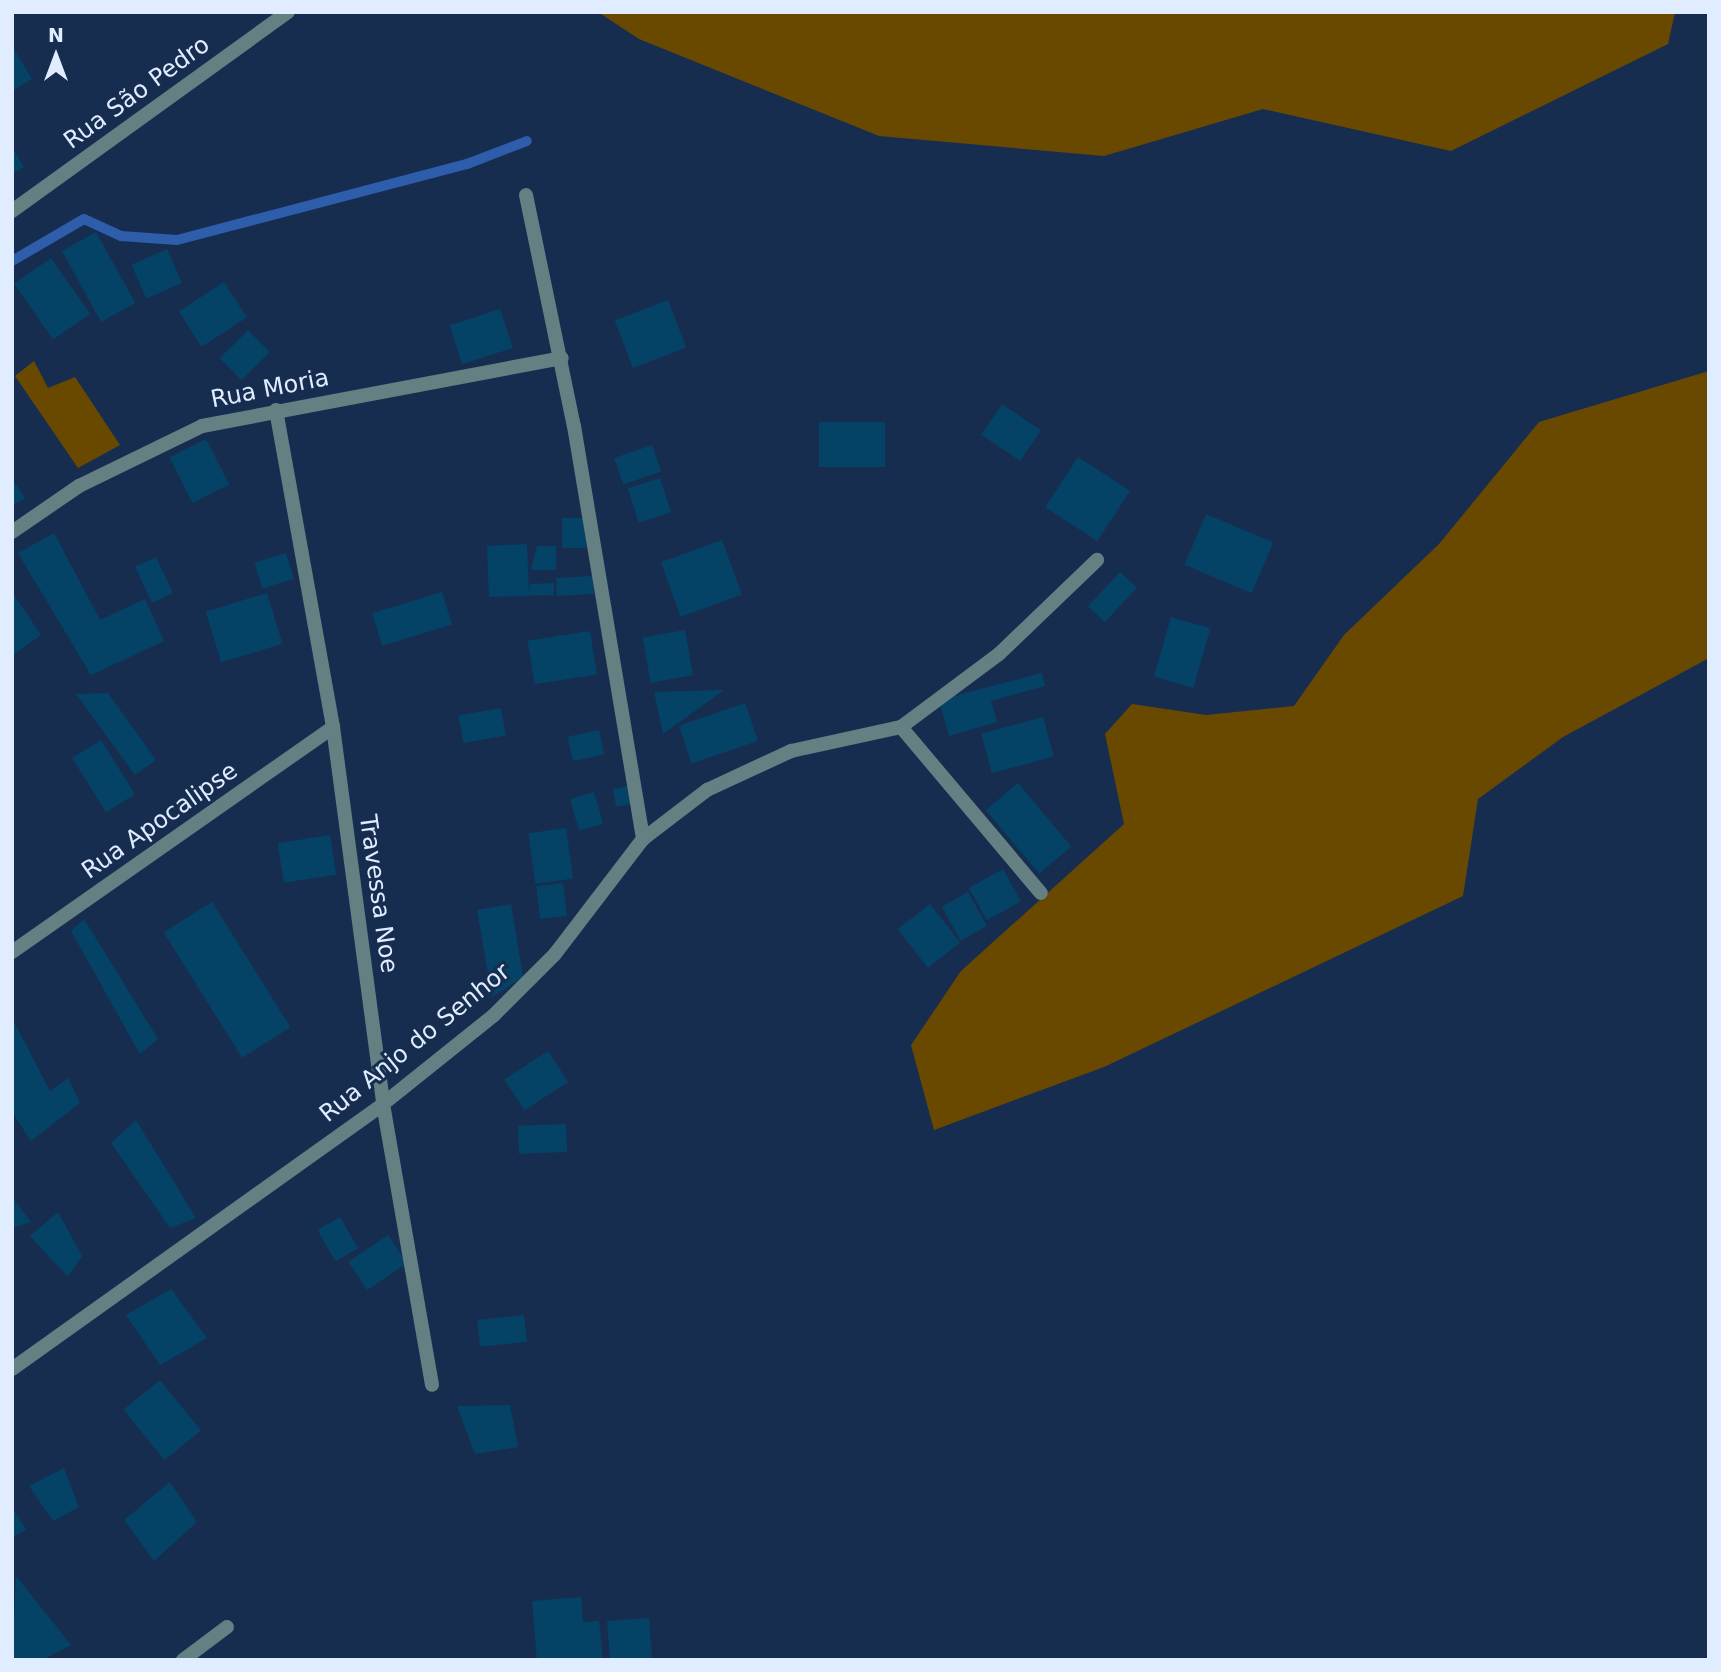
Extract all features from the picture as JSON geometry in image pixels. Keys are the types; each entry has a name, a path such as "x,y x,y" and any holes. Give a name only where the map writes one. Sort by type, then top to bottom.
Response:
{"street":[{"name":"Rua São Pedro","path":"12,211 288,12"},
{"path":"526,195 562,358 643,839"},
{"name":"Rua Moria","path":"12,533 79,486 158,443 276,410 562,358"},
{"name":"Travessa Noe","path":"276,410 333,727 383,1104 432,1385"},
{"name":"Rua Anjo do Senhor","path":"12,1369 383,1104 494,1015 555,954 643,839 753,763 901,727 999,654 1097,560"},
{"name":"Rua Apocalipse","path":"12,952 333,727"},
{"path":"901,727 1041,893"},
{"path":"183,1660 227,1626"}],"shaded area":[{"path":"598,12 1675,12 1668,44 1451,151 1263,109 1104,156 879,136 639,39"},
{"path":"34,361 48,388 75,377 120,445 78,468 15,376"},
{"path":"1709,371 1709,658 1563,737 1478,799 1463,896 1104,1067 934,1130 911,1045 961,971 1124,824 1105,734 1132,704 1206,715 1294,706 1344,635 1439,544 1539,422"}],"building":[{"path":"12,46 32,79 12,91"},
{"path":"12,147 24,167 12,174"},
{"path":"96,232 135,303 101,322 62,251"},
{"path":"167,249 182,283 146,299 131,265"},
{"path":"51,258 90,314 53,340 14,284"},
{"path":"224,282 247,317 202,347 179,311"},
{"path":"668,300 686,348 633,368 615,320"},
{"path":"500,309 513,348 462,364 450,325"},
{"path":"248,330 270,352 242,380 220,358"},
{"path":"1002,404 1041,430 1020,461 981,435"},
{"path":"819,422 885,422 885,467 819,467"},
{"path":"206,439 229,484 193,503 169,458"},
{"path":"652,445 661,471 623,484 614,458"},
{"path":"1078,457 1130,491 1097,541 1045,507"},
{"path":"660,478 671,512 639,523 628,489"},
{"path":"12,479 25,498 12,506"},
{"path":"1206,514 1273,543 1252,593 1185,565"},
{"path":"562,518 586,518 586,548 562,548"},
{"path":"54,533 100,620 145,599 164,641 91,675 18,553"},
{"path":"722,540 742,595 681,617 661,562"},
{"path":"527,544 529,593 530,584 554,583 554,595 489,597 487,546"},
{"path":"537,546 556,546 556,570 531,570"},
{"path":"286,553 294,579 262,588 254,563"},
{"path":"156,557 173,593 152,603 135,567"},
{"path":"1120,572 1137,588 1105,622 1088,606"},
{"path":"593,576 594,594 557,596 556,578"},
{"path":"12,592 41,635 14,654 12,652"},
{"path":"442,592 452,625 382,646 372,613"},
{"path":"267,593 282,644 221,662 206,612"},
{"path":"1171,617 1210,628 1193,688 1154,677"},
{"path":"685,630 693,675 651,683 643,637"},
{"path":"590,631 597,674 535,684 528,641"},
{"path":"1042,673 1045,686 991,701 997,722 949,736 939,700"},
{"path":"724,690 663,734 654,692"},
{"path":"108,693 156,760 135,775 76,694"},
{"path":"745,703 758,741 692,764 679,726"},
{"path":"501,708 506,736 464,743 459,715"},
{"path":"1043,717 1054,757 992,773 981,734"},
{"path":"599,730 604,754 573,761 568,737"},
{"path":"101,740 135,794 106,812 72,758"},
{"path":"1018,783 1071,847 1039,874 986,810"},
{"path":"630,786 633,804 616,806 613,789"},
{"path":"594,792 603,824 579,831 570,799"},
{"path":"566,828 573,879 535,884 528,833"},
{"path":"330,835 336,875 284,883 278,843"},
{"path":"1003,869 1021,901 987,920 969,888"},
{"path":"563,883 567,916 540,919 536,886"},
{"path":"968,892 987,926 961,941 942,907"},
{"path":"212,902 290,1028 242,1058 164,932"},
{"path":"511,904 523,977 492,997 477,910"},
{"path":"930,904 960,943 928,968 898,929"},
{"path":"84,919 158,1039 140,1054 71,931"},
{"path":"12,1018 50,1091 68,1078 80,1103 31,1141 12,1112"},
{"path":"548,1051 568,1082 525,1110 504,1079"},
{"path":"136,1120 196,1218 170,1228 111,1143"},
{"path":"566,1124 567,1152 519,1154 518,1126"},
{"path":"12,1197 31,1222 12,1228"},
{"path":"58,1212 82,1256 68,1277 30,1236"},
{"path":"340,1217 358,1248 335,1261 317,1230"},
{"path":"388,1235 407,1263 367,1290 348,1262"},
{"path":"171,1289 207,1338 160,1365 126,1315"},
{"path":"524,1315 527,1342 480,1347 477,1320"},
{"path":"160,1380 201,1431 164,1460 123,1410"},
{"path":"510,1405 518,1447 475,1454 457,1406"},
{"path":"64,1468 79,1507 53,1521 29,1486"},
{"path":"170,1482 197,1522 154,1561 124,1520"},
{"path":"12,1508 26,1529 12,1538"},
{"path":"16,1576 71,1645 42,1660 12,1660"},
{"path":"581,1597 583,1622 599,1621 603,1660 537,1660 532,1601"},
{"path":"649,1618 652,1660 610,1660 607,1621"}],"waterway":[{"path":"12,261 84,219 121,236 177,240 467,164 527,141"}]}
